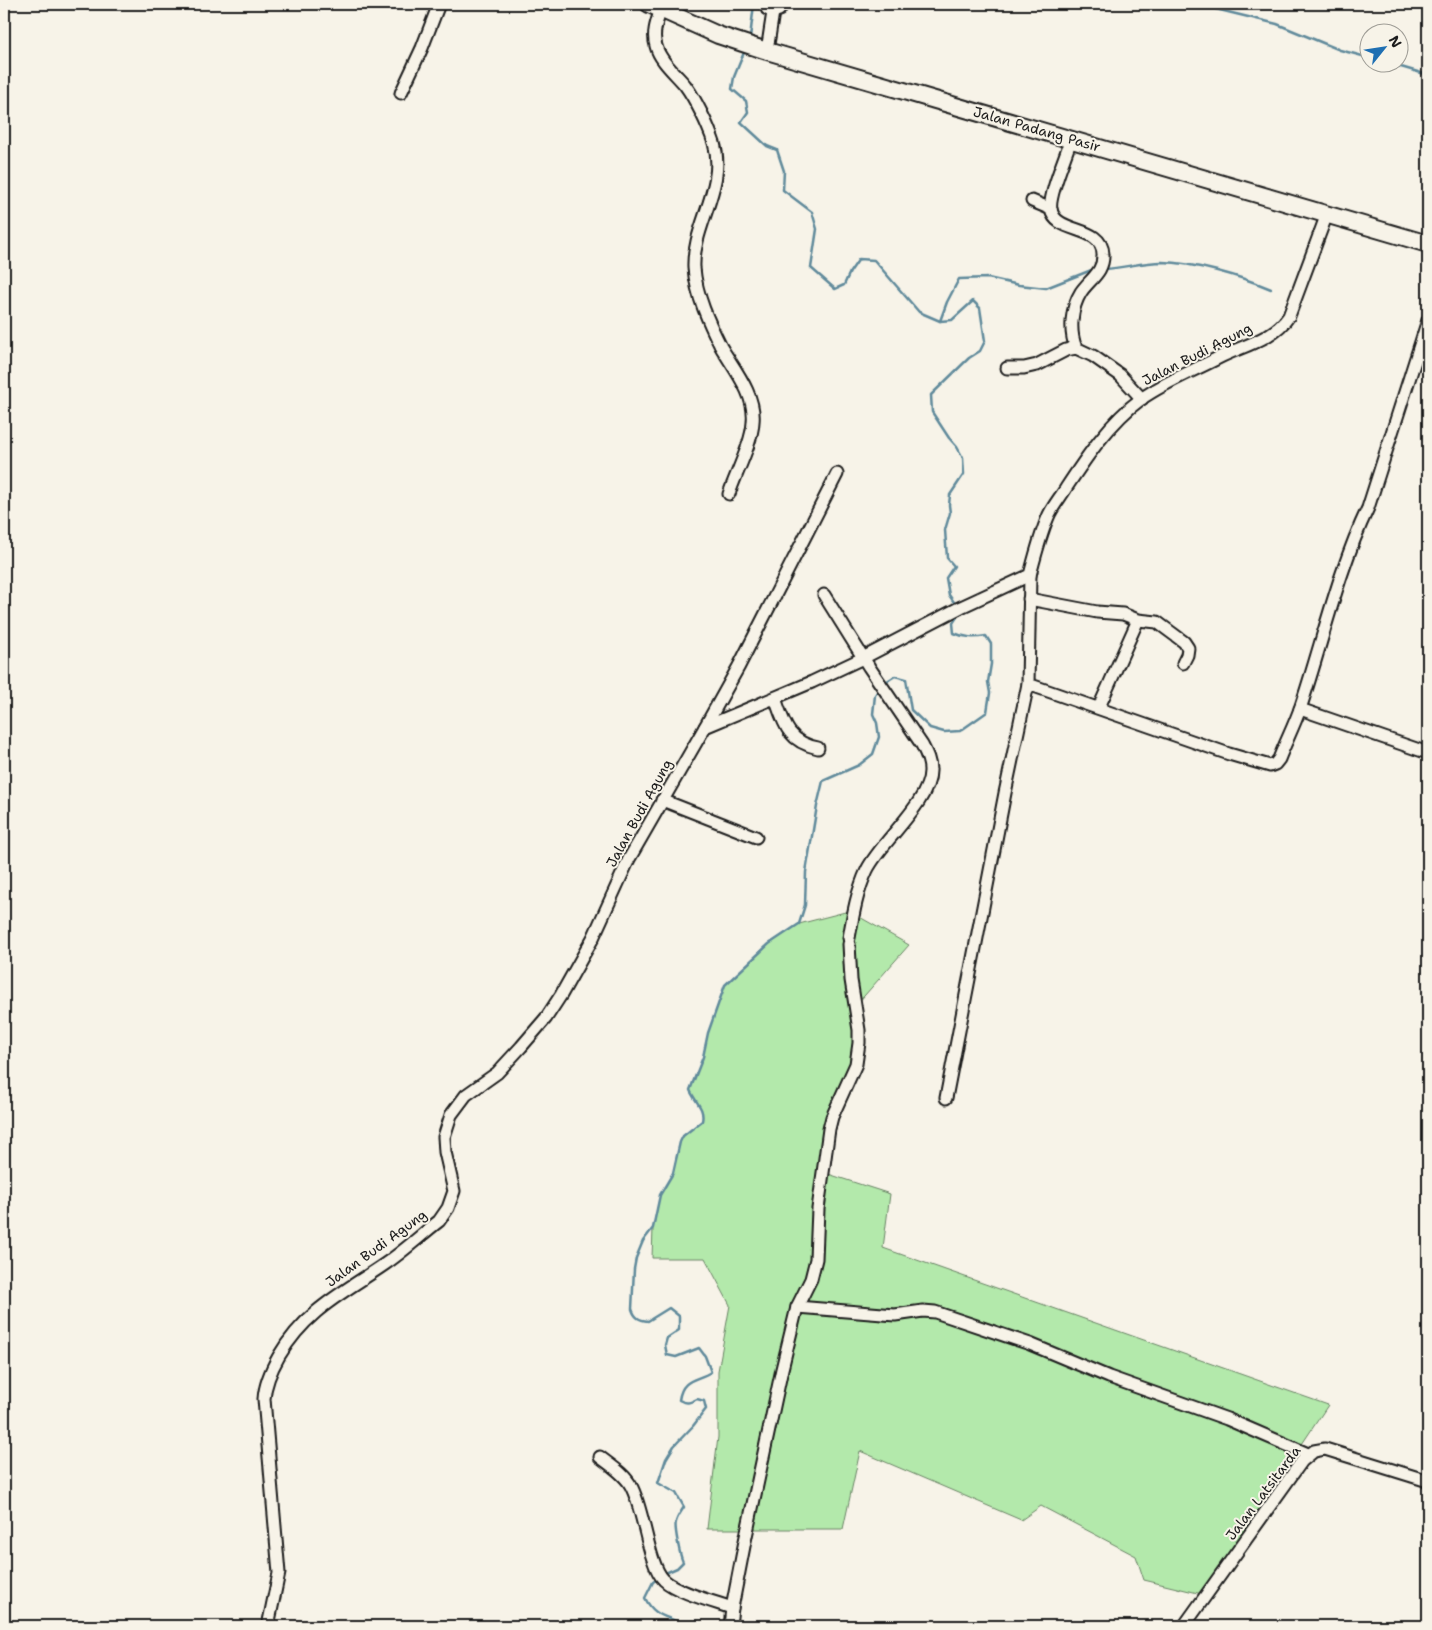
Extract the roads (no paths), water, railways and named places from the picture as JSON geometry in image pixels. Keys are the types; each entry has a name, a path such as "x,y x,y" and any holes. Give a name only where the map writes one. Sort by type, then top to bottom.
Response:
{"highway":[{"name":"Jalan Padang Pasir","path":"655,6 700,27 763,50 1428,244"}],"street":[{"path":"401,92 422,48 439,4"},
{"path":"763,50 770,8 779,10 783,4"},
{"path":"655,6 655,39 662,58 693,98 714,141 716,152 714,180 698,236 694,258 694,272 711,328 740,379 753,412 750,437 728,494"},
{"path":"1071,139 1050,208 1059,222 1088,233 1096,240 1103,253 1100,268 1081,292 1074,309 1072,331 1076,348"},
{"path":"1032,201 1050,208"},
{"name":"Jalan Budi Agung","path":"946,1098 1028,684 1030,575 1044,527 1052,509 1076,472 1119,418 1160,387 1277,330 1289,316 1327,214"},
{"path":"1028,684 1229,754 1272,766 1279,759 1300,709 1341,575 1355,536 1368,508 1428,324"},
{"path":"1007,368 1024,368 1037,365 1066,350 1076,348 1093,356 1120,375 1142,399"},
{"name":"Jalan Budi Agung","path":"268,1626 279,1573 264,1399 267,1382 275,1363 286,1344 307,1319 324,1304 385,1264 439,1221 444,1214 454,1191 445,1145 446,1127 451,1115 466,1095 497,1073 546,1018 561,996 593,938 629,859 739,666 837,474"},
{"path":"705,727 863,658 961,607 1030,575"},
{"path":"730,1626 732,1608 782,1369 797,1307 811,1279 816,1259 818,1209 829,1129 832,1117 856,1064 859,1030 851,980 849,941 858,898 867,870 882,846 913,808 926,786 930,773 927,753 863,658 824,595"},
{"path":"1029,599 1097,612 1123,614 1138,620 1157,622 1184,642 1188,648 1183,663"},
{"path":"1099,708 1138,620"},
{"path":"775,698 789,732 803,744 818,748"},
{"path":"1300,709 1428,754"},
{"path":"662,800 756,837"},
{"path":"797,1307 895,1315 923,1311 935,1312 1030,1344 1109,1377 1226,1419 1308,1454"},
{"name":"Jalan Latsitarda","path":"1184,1626 1308,1454 1325,1449 1428,1481"},
{"path":"600,1457 630,1484 636,1495 661,1577 684,1591 732,1608"}],"waterway":[{"path":"750,38 754,4"},
{"path":"1195,4 1277,24 1340,50 1360,55"},
{"path":"745,50 734,77 732,89 746,101 748,112 741,122 767,146 777,150 784,171 783,190 812,212 817,229 811,268 835,289 844,285 859,259 874,260 919,312 940,321 952,320 973,301 980,308 985,341 980,351 969,358 931,395 932,412 963,458 964,474 950,495 950,513 945,530 947,558 954,566 946,578 949,595 956,605"},
{"path":"1410,70 1428,75"},
{"path":"1105,269 1155,262 1175,263 1217,271 1246,279 1271,289"},
{"path":"940,321 959,279 988,278 1019,285 1046,288 1094,269"},
{"path":"884,683 895,676 906,679 911,710 930,728 944,732 960,731 987,712 990,693 988,682 991,664 991,644 986,636 970,637 954,633 953,623 959,613"},
{"path":"663,1574 677,1568 683,1562 676,1525 677,1518 684,1507 676,1493 658,1483 666,1459 674,1446 706,1409 704,1401 697,1399 690,1402 679,1400 683,1388 690,1381 711,1372 705,1356 699,1348 676,1357 667,1355 665,1345 667,1338 679,1330 679,1316 669,1308 648,1321 634,1315 632,1309 636,1258 643,1241 653,1228 660,1195 673,1173 680,1142 683,1136 702,1121 701,1109 690,1090 703,1057 708,1033 725,985 769,944 799,924 805,905 806,872 823,781 859,765 873,754 879,737 877,723 873,714 875,695 879,689"},
{"path":"659,1578 653,1582 645,1598 649,1605 659,1614 685,1626"}]}
